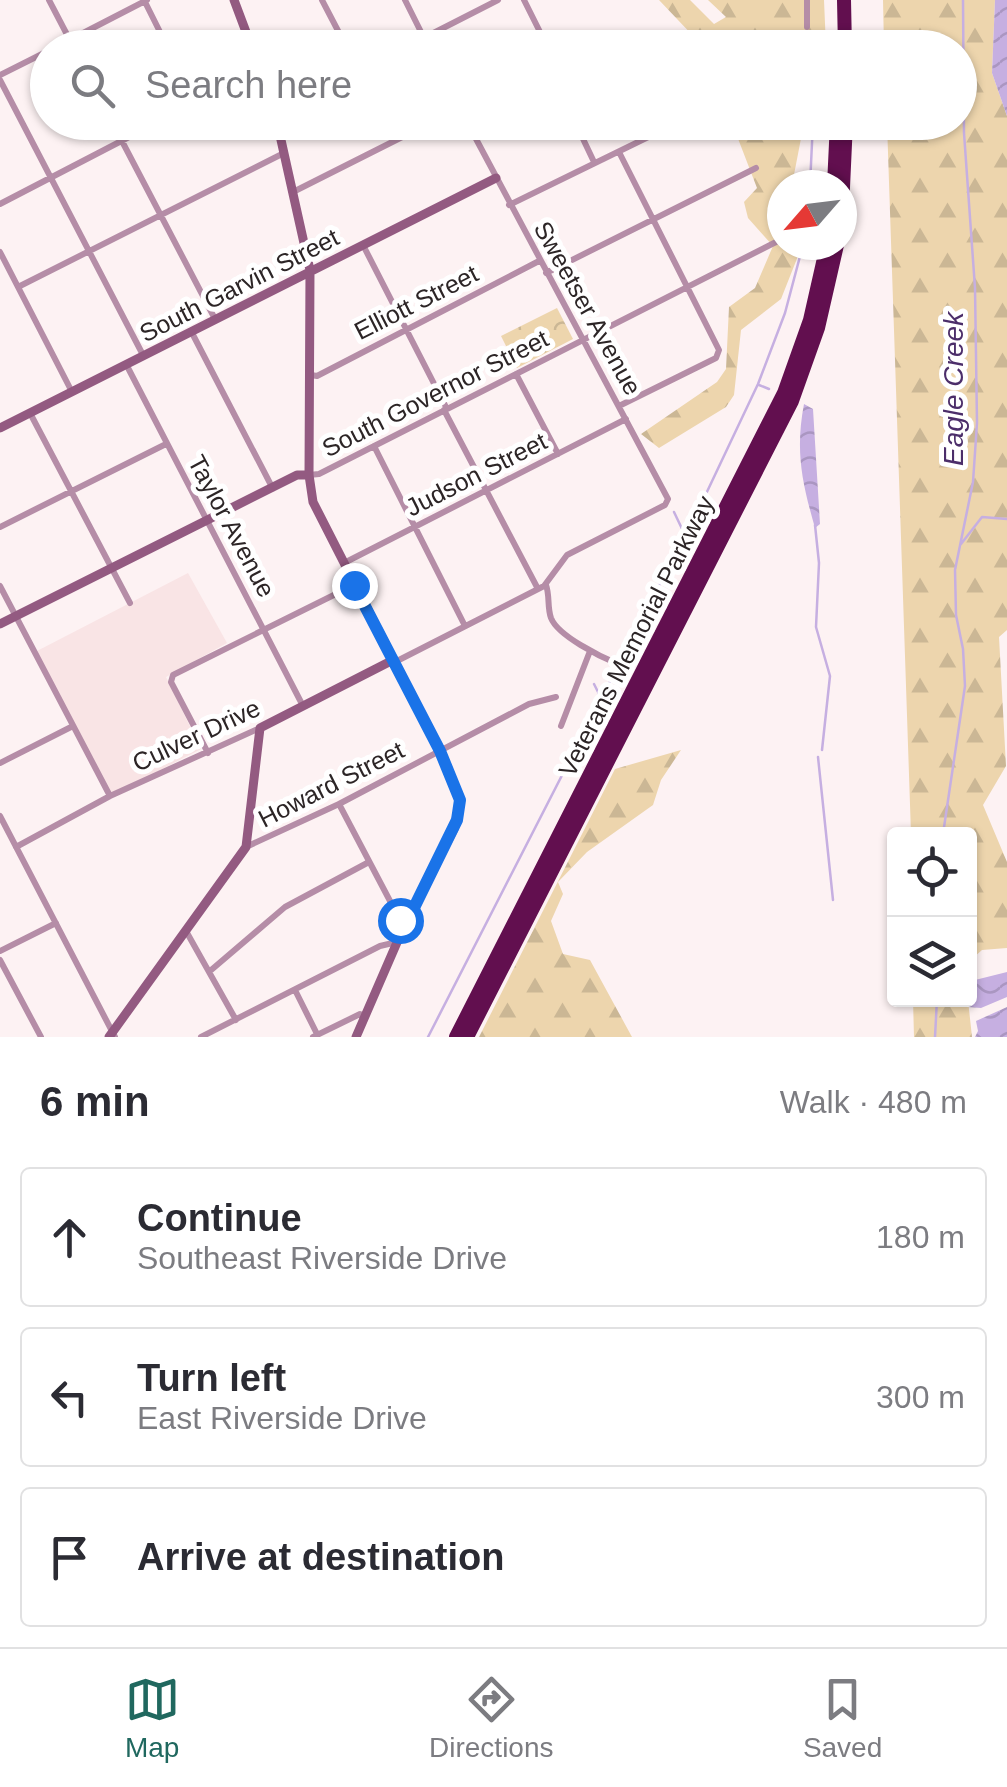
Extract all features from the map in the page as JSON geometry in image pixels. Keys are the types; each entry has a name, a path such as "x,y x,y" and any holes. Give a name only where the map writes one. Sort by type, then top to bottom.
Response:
{"highway":[{"path":"835,0 836,30"},
{"path":"844,0 845,30"},
{"path":"835,170 836,140"},
{"path":"844,170 845,140"},
{"name":"Veterans Memorial Parkway","path":"456,1037 784,393 810,320 824,260"},
{"name":"Veterans Memorial Parkway","path":"467,1037 792,401 818,328 834,260"}],"street":[{"path":"49,0 64,30"},
{"path":"95,30 145,0 159,30"},
{"path":"234,0 245,30"},
{"path":"322,0 338,30"},
{"path":"405,0 420,30"},
{"path":"438,30 498,0"},
{"path":"524,0 539,30"},
{"path":"807,0 807,28"},
{"path":"30,60 0,75 30,134"},
{"path":"33,140 144,355"},
{"path":"281,140 310,270 312,502 440,751 460,800 457,820 356,1037"},
{"path":"293,192 396,140"},
{"name":"Sweetser Avenue","path":"477,140 667,496 667,502 658,508"},
{"path":"583,140 594,162"},
{"path":"510,205 643,140"},
{"path":"0,204 122,141 215,319"},
{"path":"619,152 718,349 716,358 619,406"},
{"path":"18,287 284,153"},
{"path":"546,273 756,168"},
{"name":"South Garvin Street","path":"0,426 496,178"},
{"path":"363,244 486,491 542,587 552,620 590,650 618,664"},
{"name":"South Governor Street","path":"0,624 297,475 319,474 767,247"},
{"path":"0,252 72,392"},
{"name":"Elliott Street","path":"311,376 539,261"},
{"path":"191,331 272,487"},
{"name":"Taylor Avenue","path":"126,364 303,706"},
{"path":"516,374 558,454"},
{"path":"30,413 130,604"},
{"name":"Judson Street","path":"342,563 626,419"},
{"path":"0,527 166,444"},
{"path":"374,446 465,626"},
{"name":"Culver Drive","path":"16,846 110,796 260,728 542,587 566,555 658,508"},
{"path":"208,753 172,685 173,676 354,585"},
{"path":"0,586 110,796"},
{"path":"561,726 590,650"},
{"name":"Howard Street","path":"246,847 339,804 529,704 556,697"},
{"path":"0,763 73,726"},
{"path":"0,816 112,1036 246,847 260,728"},
{"path":"339,804 400,920 406,924"},
{"path":"210,971 286,907 369,862"},
{"path":"0,952 56,923"},
{"path":"186,930 236,1020"},
{"path":"204,1036 380,946 397,942"},
{"path":"0,960 41,1037"},
{"path":"295,990 315,1035 360,1014 365,1016"}],"shaded area":[{"path":"188,573 227,643 166,677 201,749 110,796 35,652"}],"green space":[{"path":"659,0 690,0 714,24 726,17 708,0 824,0 825,30 687,30"},
{"path":"883,0 995,0 992,73 1007,116 1007,630 999,637 1006,766 983,805 1007,862 1007,948 982,950 977,954 977,827 911,827 888,140 977,140 977,30 884,30"},
{"path":"739,140 801,140 795,170 767,170 767,239 748,218 744,202 757,188"},
{"path":"767,260 796,260 781,299 741,330 734,395 726,407 659,448 641,434 717,382 726,369 729,307 755,288"},
{"path":"557,308 573,339 517,368 501,336"},
{"path":"681,750 661,780 653,805 587,852 558,882 563,894 551,921 563,954 590,960 632,1037 479,1037 615,769"},
{"path":"913,1007 969,1007 972,1037 914,1037"}],"water":[{"path":"995,0 1007,0 1007,116 992,73"},
{"path":"804,404 813,409 820,524 815,528 801,466"},
{"path":"1007,972 1007,997 981,1008 968,1007 977,1007 977,980"},
{"path":"1007,1007 1007,1037 975,1037 976,1021"}],"waterway":[{"name":"Eagle Creek","path":"963,0 963,30"},
{"path":"811,170 812,140"},
{"name":"Eagle Creek","path":"944,827 965,686 955,570 973,482 977,423 975,288 964,140"},
{"path":"428,1037 705,496 758,384 785,313 799,260"},
{"path":"759,385 769,389"},
{"path":"674,512 684,533"},
{"path":"961,544 982,517 1007,519"},
{"path":"815,525 819,563 816,627 830,676 822,750"},
{"path":"594,684 600,696"},
{"path":"818,757 833,900"},
{"name":"Eagle Creek","path":"935,1037 937,1007"}],"route":[{"path":"354,585 440,751 460,800 457,820 422,893 406,924 400,920"}]}
